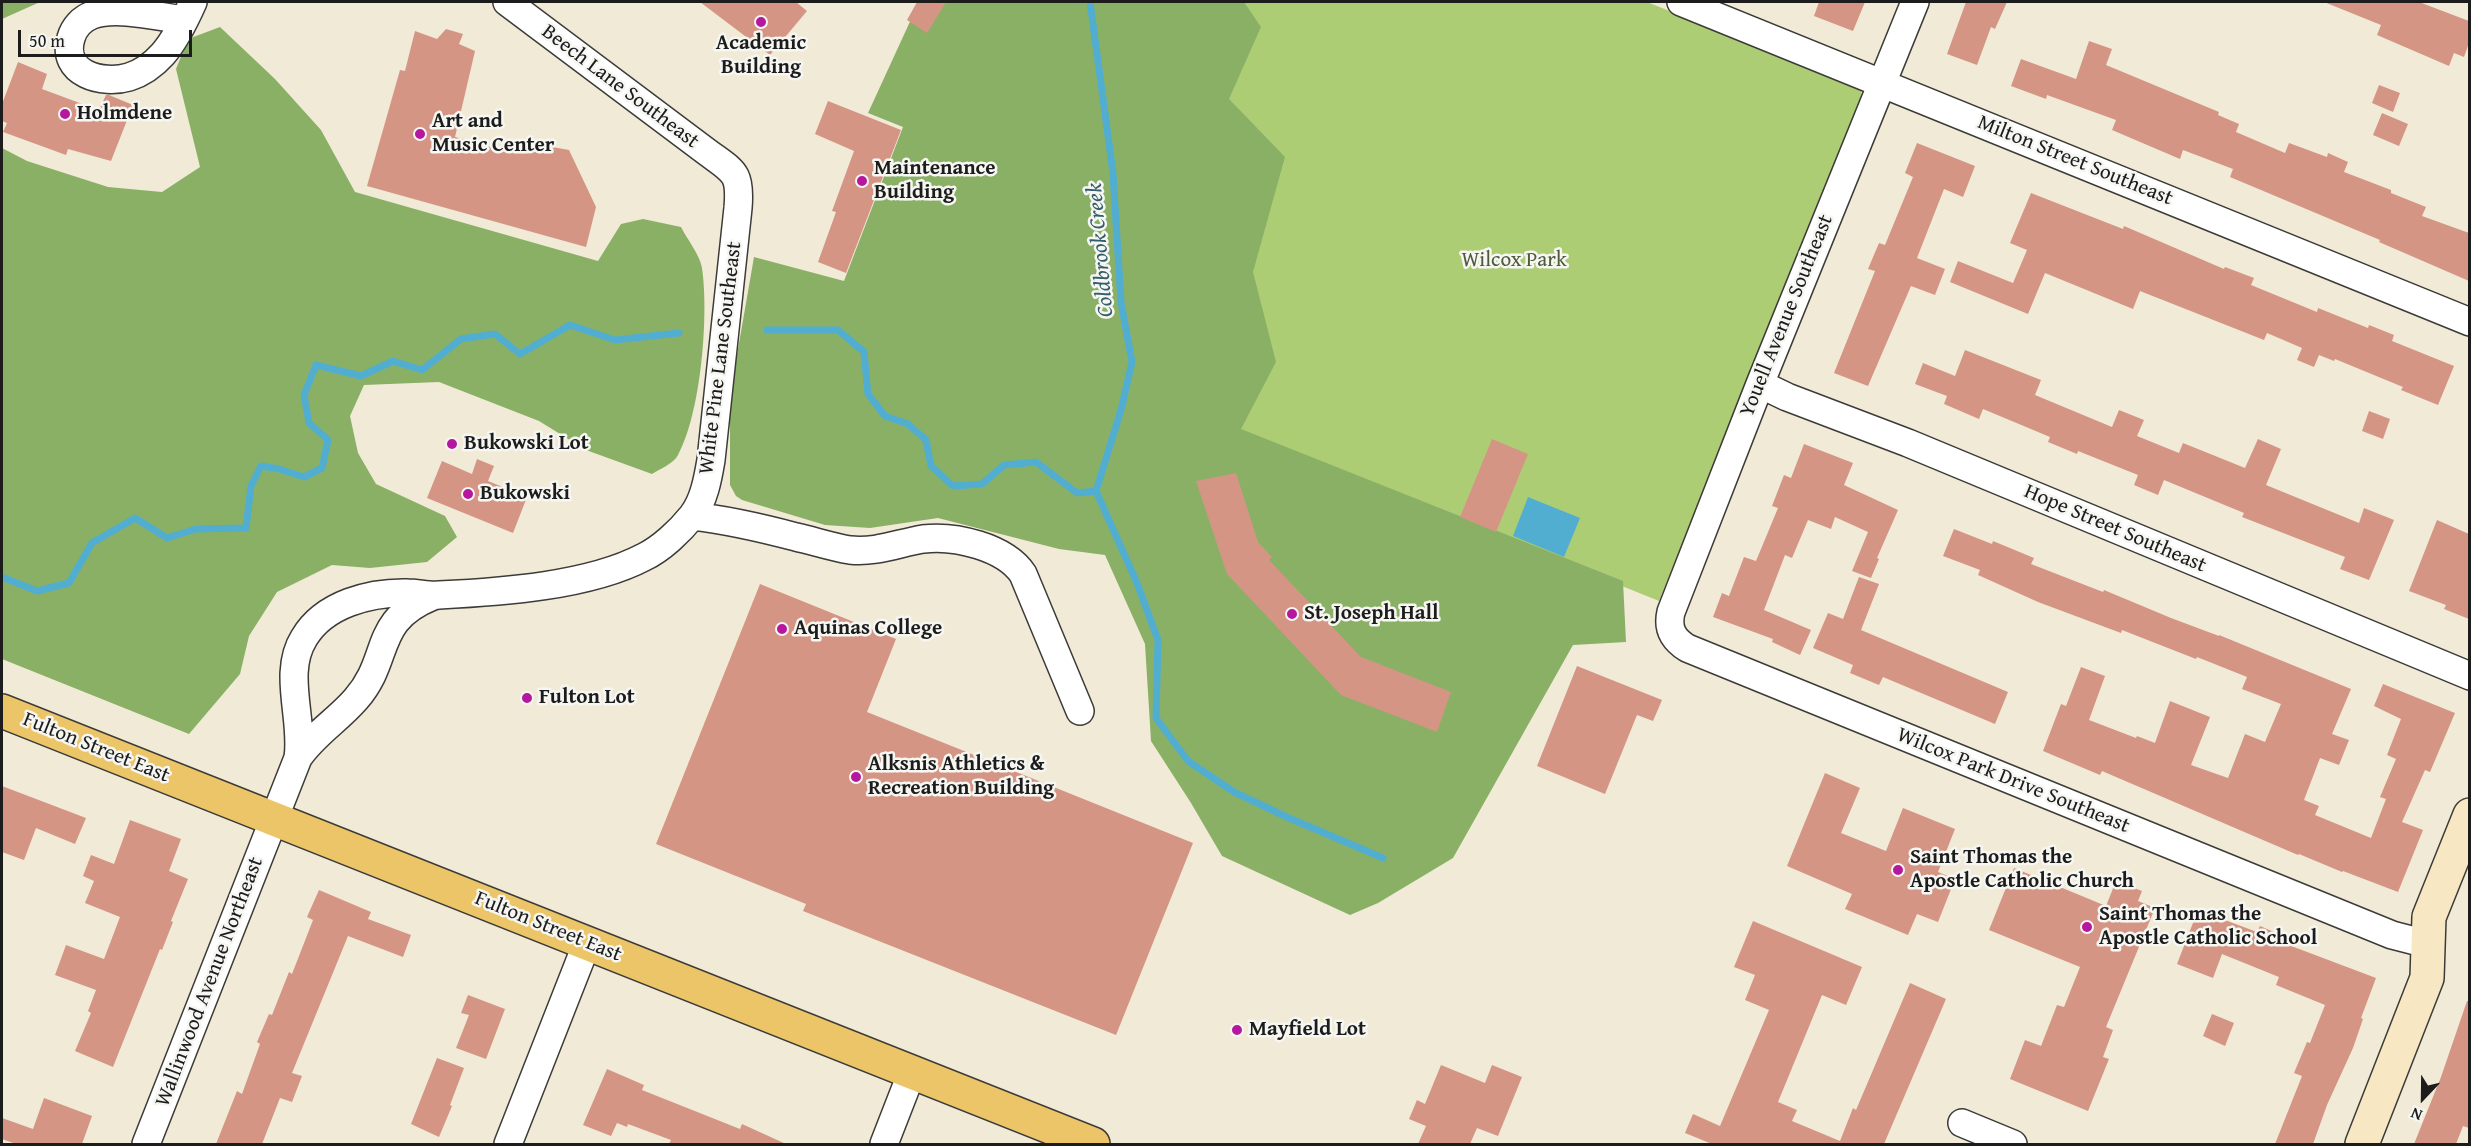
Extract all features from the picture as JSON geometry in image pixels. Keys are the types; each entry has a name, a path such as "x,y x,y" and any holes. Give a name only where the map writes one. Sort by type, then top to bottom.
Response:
{"main road":[{"name":"Fulton Street East","path":"2,711 1093,1144"}],"street":[{"name":"Beech Lane Southeast","path":"507,2 734,172"},
{"name":"Milton Street Southeast","path":"1681,2 1883,82 2469,322"},
{"name":"Youell Avenue Southeast","path":"1672,633 1671,612 1760,384 1915,2"},
{"name":"White Pine Lane Southeast","path":"298,758 300,738 294,681 298,648 308,631 321,618 338,607 367,597 392,593 433,596 517,589 594,575 646,557 667,541 692,516 705,489 711,460 740,192 734,172"},
{"name":"Hope Street Southeast","path":"1760,384 2469,676"},
{"path":"692,516 734,522 850,550 882,548 925,539 947,539 982,548 1013,561 1023,574 1080,711"},
{"name":"White Pine Lane Southeast","path":"273,819 298,758 308,744 348,708 362,691 396,619 413,604 433,596"},
{"name":"Wilcox Park Drive Southeast","path":"1672,633 1687,648 2392,936 2427,944"},
{"path":"2362,1144 2427,978 2429,916 2469,815"},
{"name":"Wallinwood Avenue Northeast","path":"146,1144 273,819"},
{"path":"508,1144 587,943"},
{"path":"884,1144 912,1072"},
{"path":"1962,1123 2013,1144"}],"green space":[{"path":"2,2 40,2 2,19"},
{"path":"919,2 1244,2 1261,27 1229,99 1285,157 1253,272 1276,362 1241,429 1623,581 1626,642 1573,645 1453,858 1378,903 1350,915 1222,856 1151,741 1145,644 1105,555 1059,549 938,518 870,528 825,525 742,500 736,496 730,485 730,395 754,257 844,281 903,127 868,113"},
{"name":"Wilcox Park","path":"967,2 1647,2 1855,85 1861,90 1862,99 1659,601 859,277"},
{"path":"220,27 275,79 321,130 355,192 598,261 621,224 643,219 681,227 701,263 704,288 704,337 698,390 686,437 676,458 652,474 586,450 539,421 439,382 364,385 350,416 358,453 376,484 445,516 457,537 427,562 370,568 332,565 277,592 249,636 240,674 189,734 2,659 2,148 27,161 108,187 162,192 200,167 176,69 188,39"}],"water":[{"path":"1528,497 1580,518 1564,557 1513,536"}],"building":[{"name":"Academic Building","path":"700,2 796,2 807,11 770,55"},
{"path":"917,2 946,2 927,33 907,20"},
{"path":"1819,2 1865,2 1853,31 1814,16"},
{"path":"1966,2 2007,2 1995,29 1991,27 1977,65 1947,54"},
{"path":"2324,2 2419,2 2469,21 2469,43 2464,57 2454,53 2449,66 2377,35 2381,25"},
{"name":"Art and Music Center","path":"446,29 463,34 459,44 475,51 455,137 505,151 525,142 569,150 596,207 586,247 367,186 400,70 405,71 415,31 437,39"},
{"path":"2089,41 2112,49 2106,65 2219,112 2218,115 2239,124 2236,132 2285,153 2289,143 2327,157 2328,153 2348,162 2344,172 2391,190 2391,193 2426,207 2422,216 2469,233 2469,281 2379,242 2380,240 2230,177 2233,169 2183,150 2180,159 2112,130 2116,120 2047,95 2046,99 2011,86 2021,59 2076,79"},
{"name":"Holmdene","path":"18,62 47,74 42,89 99,110 106,95 133,105 111,161 68,149 66,155 3,132 7,123 2,121 2,104"},
{"path":"2379,85 2400,93 2393,112 2372,103"},
{"name":"Maintenance Building","path":"828,101 901,130 846,273 818,262 836,212 832,211 854,151 815,134"},
{"path":"2382,113 2408,124 2399,146 2373,135"},
{"path":"1917,143 1975,166 1963,197 1944,189 1917,258 1945,269 1935,295 1911,286 1868,386 1834,373 1875,271 1868,269 1879,243 1885,245 1913,177 1905,173"},
{"path":"2031,193 2123,229 2124,226 2224,269 2225,267 2254,278 2251,285 2317,312 2318,308 2368,328 2369,325 2394,335 2392,341 2454,366 2438,405 2401,390 2403,387 2335,359 2334,361 2319,355 2314,367 2297,360 2302,348 2267,333 2264,340 2140,291 2133,309 2045,273 2028,314 1950,282 1958,261 2013,283 2027,250 2010,243"},
{"path":"1965,350 2041,380 2035,395 2112,427 2119,410 2144,420 2137,436 2179,453 2183,443 2245,468 2258,439 2281,449 2266,485 2359,523 2364,508 2394,520 2369,580 2340,569 2345,557 2242,517 2244,513 2164,480 2158,495 2134,485 2138,475 2078,451 2077,454 2048,442 2050,437 1983,409 1979,419 1944,404 1947,396 1915,384 1923,363 1955,376"},
{"path":"2369,411 2390,419 2383,439 2362,431"},
{"path":"1492,439 1528,454 1496,532 1460,517"},
{"path":"1804,444 1853,463 1844,485 1898,510 1877,558 1879,559 1871,578 1852,571 1868,532 1835,517 1831,529 1808,520 1792,558 1785,555 1764,610 1811,630 1800,655 1772,642 1773,639 1713,617 1722,593 1729,596 1744,557 1756,561 1778,508 1772,506 1784,475 1791,478"},
{"name":"Bukowski","path":"477,459 494,466 488,481 527,497 513,533 427,498 442,461 472,474"},
{"name":"St. Joseph Hall","path":"1236,473 1258,542 1272,557 1269,560 1361,657 1451,692 1437,732 1341,695 1227,574 1196,481"},
{"path":"2437,520 2469,534 2469,619 2444,609 2446,605 2409,591"},
{"path":"1954,529 1992,544 1993,541 2034,558 2031,564 2103,592 2104,590 2351,689 2332,734 2349,740 2339,765 2320,758 2304,800 2319,806 2315,815 2371,838 2386,799 2380,797 2396,759 2387,755 2401,719 2374,706 2383,684 2455,713 2430,772 2425,770 2402,822 2423,830 2398,892 2298,855 2102,771 2100,775 2043,751 2061,704 2066,706 2081,667 2105,676 2089,720 2155,743 2170,701 2210,717 2191,765 2228,778 2245,734 2265,742 2281,704 2242,689 2247,677 2122,630 2121,633 2038,602 1978,575 1980,570 1943,556"},
{"path":"1859,577 1879,584 1861,630 2008,692 1995,724 1883,677 1879,685 1850,673 1853,665 1813,648 1828,613 1843,619"},
{"name":"Alksnis Athletics & Recreation Building","path":"760,584 896,639 867,712 1193,843 1116,1035 803,911 806,904 656,844"},
{"path":"1577,666 1662,700 1653,721 1637,715 1605,794 1537,766"},
{"name":"Saint Thomas the Apostle Catholic Church","path":"1825,773 1860,788 1841,833 1886,851 1903,808 1955,829 1938,872 1955,879 1938,922 1917,914 1908,935 1845,909 1852,894 1787,866"},
{"path":"2,786 86,818 75,844 36,828 24,860 2,852"},
{"path":"130,820 181,839 169,871 188,879 162,950 160,949 113,1067 75,1051 91,1013 88,1011 96,990 55,975 66,945 104,959 120,917 85,903 94,881 83,876 91,855 114,864"},
{"path":"2014,868 2106,906 2116,881 2142,891 2138,901 2155,908 2106,1027 2113,1030 2103,1057 2109,1059 2088,1111 2010,1079 2025,1040 2041,1046 2057,1005 2064,1007 2080,967 1989,930"},
{"path":"319,890 371,912 368,919 411,935 403,957 348,936 292,1073 302,1076 292,1102 280,1098 262,1144 216,1144 237,1091 242,1094 260,1044 257,1042 269,1014 272,1015 289,972 292,974 313,920 307,917"},
{"path":"2198,910 2257,932 2260,926 2288,938 2286,944 2376,978 2353,1048 2327,1105 2313,1144 2275,1144 2302,1076 2294,1073 2307,1042 2310,1043 2325,1005 2276,985 2279,977 2222,954 2213,978 2177,964"},
{"path":"1753,921 1862,967 1846,1005 1822,995 1778,1102 1797,1110 1792,1121 1840,1141 1853,1108 1856,1110 1910,983 1946,999 1884,1144 1712,1144 1685,1133 1693,1114 1720,1126 1769,1010 1745,1000 1755,975 1734,967"},
{"path":"468,995 505,1009 486,1059 456,1048 469,1015 461,1013"},
{"path":"2467,1001 2469,1001 2469,1128 2463,1126 2456,1144 2414,1144 2441,1077"},
{"path":"2212,1014 2234,1023 2225,1046 2203,1036"},
{"path":"437,1058 464,1068 439,1137 411,1124"},
{"path":"1441,1065 1485,1083 1492,1065 1522,1077 1498,1136 1477,1128 1470,1144 1418,1144 1426,1126 1409,1119 1417,1100 1425,1104"},
{"path":"607,1069 644,1085 642,1090 740,1129 742,1124 786,1144 669,1144 671,1140 628,1124 627,1127 617,1123 611,1136 583,1125"},
{"path":"44,1098 92,1116 82,1144 16,1144 2,1139 2,1118 33,1129"}],"waterway":[{"name":"Coldbrook Creek","path":"1090,2 1113,173 1121,302 1132,362 1121,410 1096,491"},
{"path":"2,577 37,591 69,583 92,543 135,518 167,538 196,529 246,528 251,486 261,466 304,477 322,468 328,440 309,423 304,395 316,365 361,376 393,361 422,370 461,339 495,334 520,354 570,325 615,340 679,333"},
{"path":"767,330 838,330 864,352 868,394 885,416 908,424 926,440 931,466 953,486 982,484 1004,465 1036,462 1077,493 1096,491 1137,583 1158,640 1156,718 1188,761 1234,792 1383,858"}],"place":[{"name":"Academic Building","path":"761,22"},
{"name":"Holmdene","path":"65,114"},
{"name":"Art and Music Center","path":"420,134"},
{"name":"Maintenance Building","path":"862,181"},
{"name":"Bukowski Lot","path":"452,444"},
{"name":"Bukowski","path":"468,494"},
{"name":"St. Joseph Hall","path":"1292,614"},
{"name":"Aquinas College","path":"782,629"},
{"name":"Fulton Lot","path":"527,698"},
{"name":"Alksnis Athletics & Recreation Building","path":"856,777"},
{"name":"Saint Thomas the Apostle Catholic Church","path":"1898,870"},
{"name":"Saint Thomas the Apostle Catholic School","path":"2087,927"},
{"name":"Mayfield Lot","path":"1237,1030"}]}
